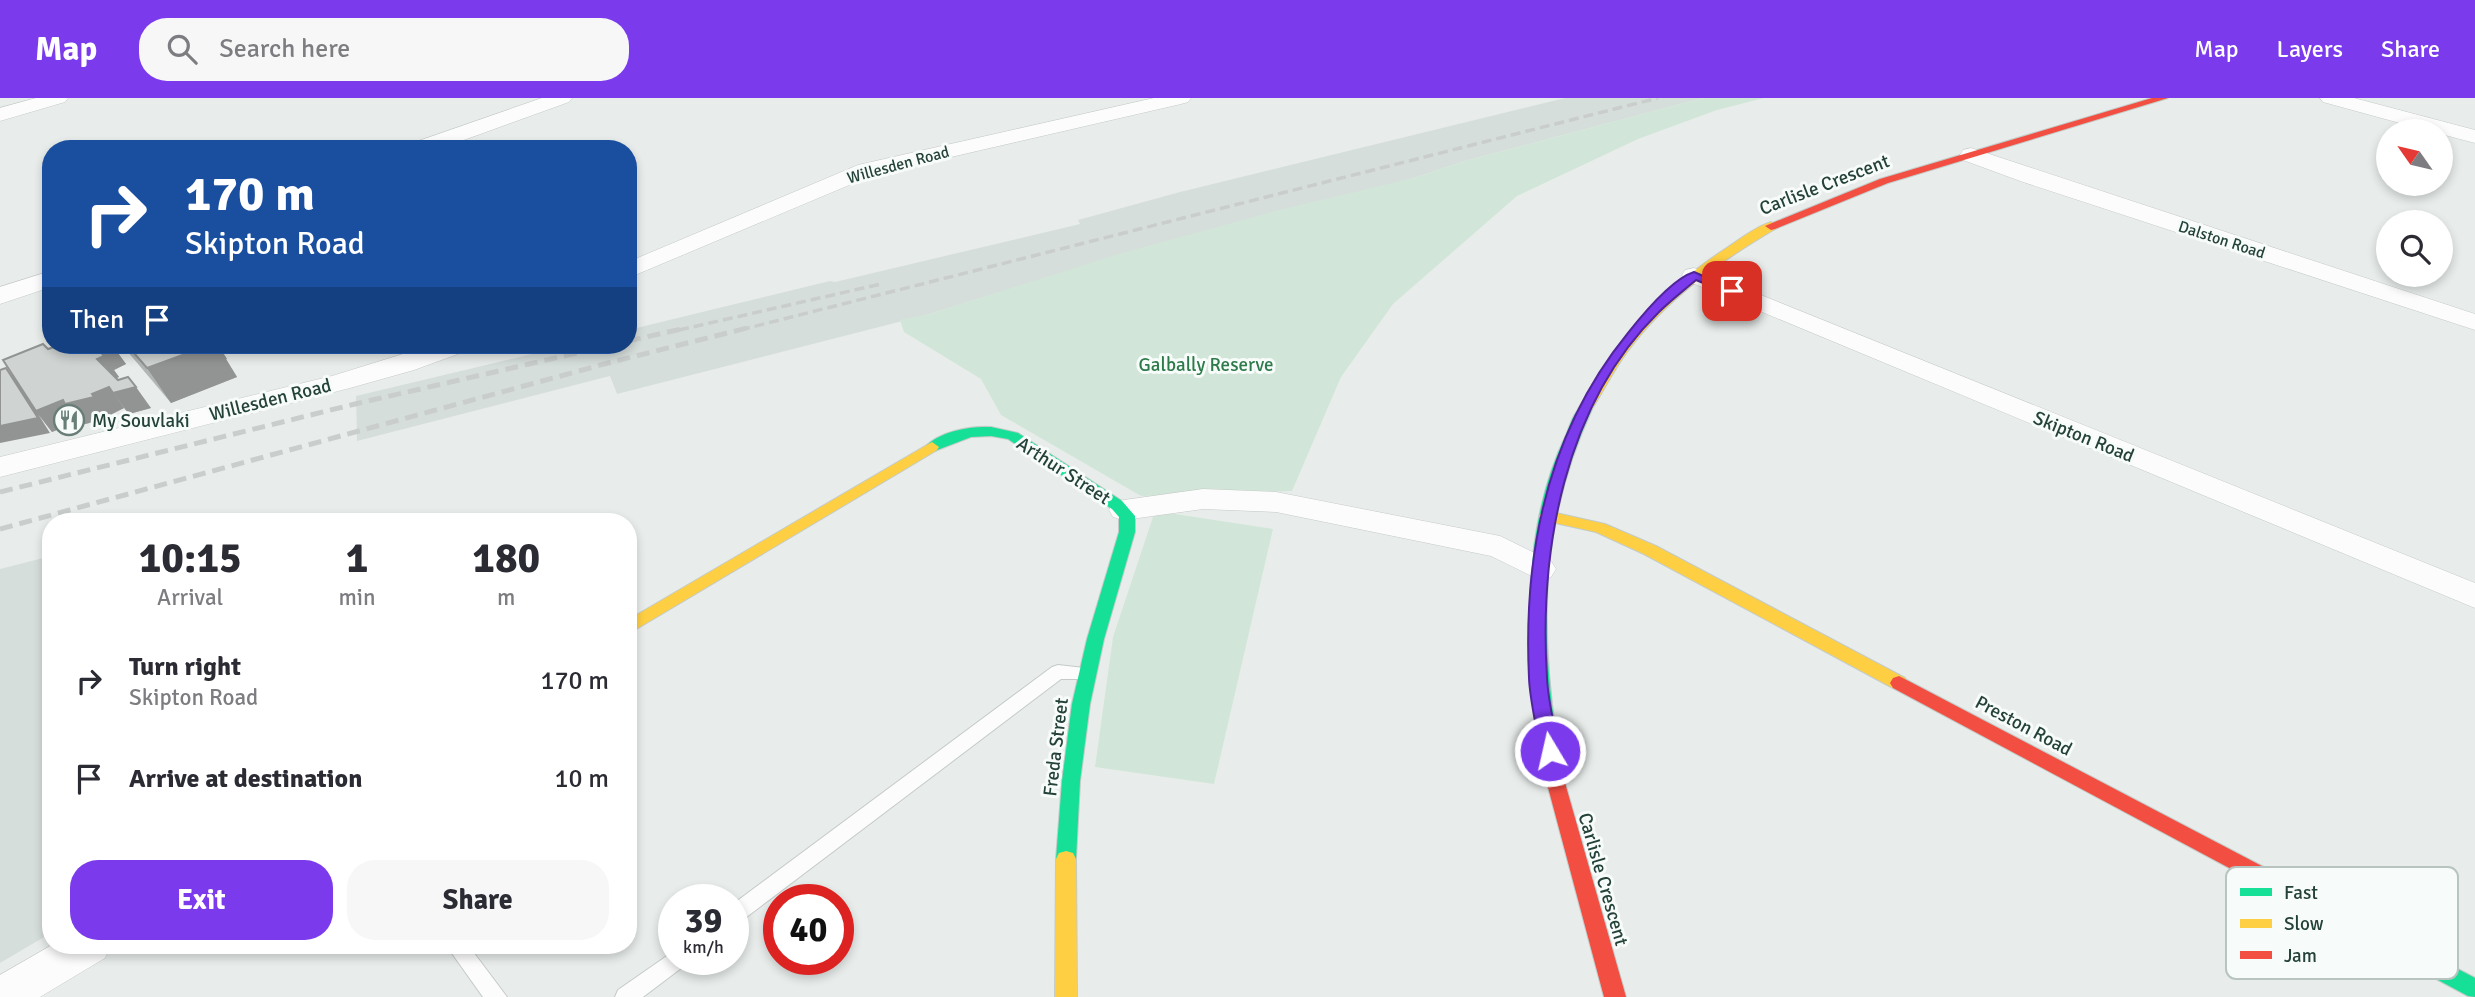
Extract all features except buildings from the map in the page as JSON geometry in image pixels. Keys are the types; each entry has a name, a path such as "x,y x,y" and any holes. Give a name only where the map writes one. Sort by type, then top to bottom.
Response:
{"street":[{"path":"0,115 58,98"},
{"path":"443,140 562,98"},
{"name":"Willesden Road","path":"637,267 866,170 1181,98"},
{"name":"Carlisle Crescent","path":"1615,997 1553,776 1538,679 1540,569 1547,516 1567,450 1581,416 1609,365 1653,310 1694,275 1738,243 1797,213 1872,185 2162,98"},
{"path":"2330,98 2475,137"},
{"name":"Dalston Road","path":"1971,155 2475,322"},
{"name":"Skipton Road","path":"1694,275 2475,596"},
{"path":"0,296 42,281"},
{"name":"Willesden Road","path":"0,467 340,382 432,354"},
{"name":"Arthur Street","path":"637,623 945,440 967,432 995,430 1013,436 1124,510 1203,499 1276,502 1500,547 1540,569"},
{"name":"Freda Street","path":"1066,997 1066,836 1077,726 1087,674 1127,532 1129,522 1124,510"},
{"name":"Preston Road","path":"1547,516 1600,528 1640,544 2246,867"},
{"path":"1,997 75,954"},
{"name":"Preston Road","path":"2456,979 2475,989"}],"lane":[{"path":"749,904 1058,672 1087,674"},
{"path":"463,954 496,997"},
{"path":"626,997 658,973"}],"shaded area":[{"path":"1565,98 1703,98 1465,161 1414,178 1020,286 930,314 617,394 610,376 357,441 356,396 532,354 637,354 637,328 1080,224 1078,220 1180,192"},
{"path":"42,558 42,938 0,963 0,569"}],"green space":[{"name":"Galbally Reserve","path":"1703,98 1764,98 1717,110 1638,139 1517,196 1393,304 1341,377 1292,491 1141,496 1001,415 981,379 904,332 900,320 930,314 1119,254 1280,210 1414,178 1465,161"},
{"path":"1155,511 1273,529 1214,784 1095,767 1113,637"}],"railway":[{"path":"740,330 1658,98"},
{"path":"679,330 881,284"},
{"path":"637,339 686,328"},
{"path":"59,513 608,363 747,328"},
{"path":"0,492 355,404 573,354"},
{"path":"0,529 42,518"}],"traffic: fast":[{"path":"1547,735 1538,654 1540,569 1555,485 1568,446 1585,409"},
{"path":"932,447 971,432 991,431 1013,436 1117,505 1127,516 1127,532 1096,639 1081,704 1071,781 1066,859"},
{"path":"2456,979 2475,989"}],"traffic: slow":[{"path":"1585,409 1622,350 1663,303 1712,263 1771,226"},
{"path":"637,623 932,447"},
{"path":"1547,516 1600,528 1650,550 1899,683"},
{"path":"1066,859 1066,997"}],"traffic: jam":[{"path":"1771,226 1884,181 2163,98"},
{"path":"1899,683 2246,867"},
{"path":"1547,735 1554,776 1615,997"}],"place":[{"name":"My Souvlaki","path":"69,420"}],"route":[{"path":"1550,751 1538,679 1540,569 1547,516 1567,450 1581,416 1609,365 1653,310 1694,275 1732,291"}]}
